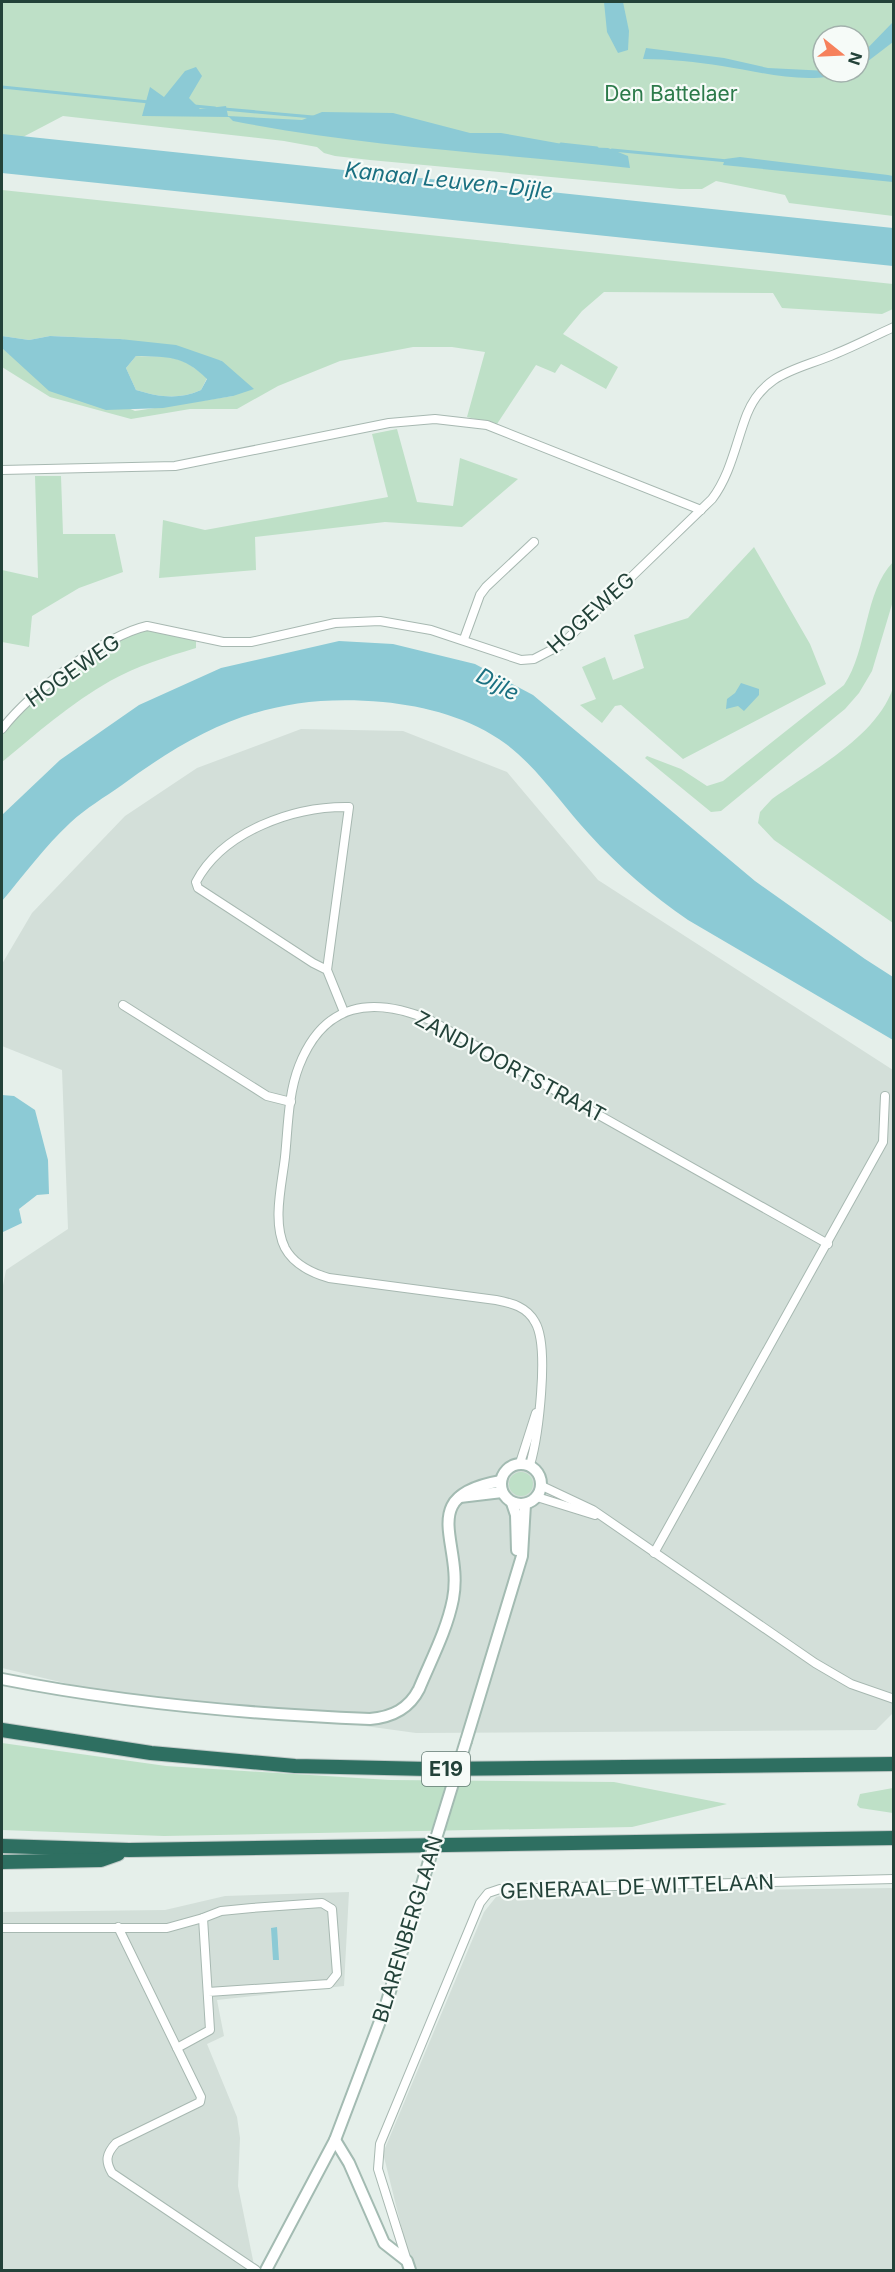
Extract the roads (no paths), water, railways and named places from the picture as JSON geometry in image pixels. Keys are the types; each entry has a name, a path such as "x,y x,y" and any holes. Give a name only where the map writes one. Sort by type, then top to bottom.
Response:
{"highway":[{"name":"E19","path":"2,1730 151,1753 295,1766 429,1769 894,1764"},
{"path":"2,1846 129,1850 894,1838"},
{"path":"2,1863 101,1860 129,1850"},
{"path":"2,1868 63,1867 68,1860"}],"street":[{"name":"HOGEWEG","path":"2,729 28,700 95,651 136,629 147,626 223,642 251,642 335,623 380,621 464,639 521,660 544,656 586,621 700,510 723,481 747,412 760,390 785,371 834,355 894,327"},
{"path":"2,470 175,466 389,423 454,420 501,429 700,510"},
{"path":"464,639 480,595 534,542"},
{"path":"327,970 198,888 196,882 206,863 257,827 297,813 328,807 349,807 327,970 344,1012"},
{"path":"123,1005 267,1096 291,1102"},
{"name":"ZANDVOORTSTRAAT","path":"525,1464 538,1408 542,1366 540,1336 536,1323 528,1312 514,1304 329,1278 313,1273 291,1257 282,1239 280,1218 291,1102 298,1067 312,1039 325,1024 344,1012 381,1006 408,1011 430,1020 828,1244"},
{"path":"654,1553 883,1143 885,1096"},
{"path":"525,1464 539,1474 542,1486 537,1497 525,1504 512,1503 502,1487 505,1471 525,1464"},
{"path":"542,1486 593,1510 815,1664 851,1684 894,1699"},
{"path":"2,1679 60,1691 191,1707 370,1719 393,1715 412,1701 420,1689 448,1617 455,1576 447,1517 460,1497 473,1487 502,1487"},
{"path":"537,1497 604,1519"},
{"name":"BLARENBERGLAAN","path":"512,1503 516,1515 516,1574"},
{"name":"BLARENBERGLAAN","path":"266,2271 335,2140 385,2008 522,1556 525,1504"},
{"name":"GENERAAL DE WITTELAAN","path":"408,2266 378,2169 380,2144 480,1903 488,1893 500,1889 894,1879"},
{"path":"2,1928 176,1927 230,1909 322,1903 334,1913 338,1974 328,1984 208,1992"},
{"path":"177,2048 210,2030 203,1918"},
{"path":"118,1927 201,2097 200,2103 116,2143 108,2152 106,2164 112,2173 256,2271"},
{"path":"335,2140 349,2163 384,2243 408,2266"}],"water":[{"path":"604,2 623,2 629,31 628,50 618,53 607,32"},
{"path":"893,22 893,42 871,59 871,45"},
{"path":"646,48 724,58 768,68 811,70 811,78 702,63 643,59"},
{"path":"196,67 202,76 189,98 200,109 226,106 228,116 302,120 322,112 393,113 470,133 501,133 579,147 608,148 628,156 630,168 332,137 233,121 229,117 142,116 150,87 164,97 185,71"},
{"path":"2,134 893,228 893,266 2,173"},
{"path":"740,157 888,175 893,176 893,182 723,165 725,159"},
{"path":"2,336 29,340 50,336 120,339 176,345 222,361 254,389 233,396 163,408 106,410 49,391 2,348","holes":["136,356 166,357 182,361 207,379 201,390 185,395 161,396 136,390 126,368"]},
{"name":"Dijle","path":"339,641 393,644 475,664 533,695 755,881 893,977 893,1040 688,920 662,901 600,846 539,776 506,744 463,720 431,710 399,704 345,700 309,702 244,716 213,729 153,763 76,818 43,851 2,901 2,815 60,760 139,705 221,668"},
{"path":"741,683 759,689 759,695 744,711 738,706 726,709 727,699 735,693"},
{"path":"2,1095 14,1096 35,1110 48,1160 49,1194 37,1195 19,1209 22,1223 3,1232"},
{"path":"277,1927 279,1960 273,1960 271,1928"}],"waterway":[{"path":"2,87 149,102"},
{"path":"194,106 215,108"},
{"path":"224,109 313,117"},
{"path":"561,144 597,148"},
{"path":"612,150 728,161"}],"park label":[{"name":"Den Battelaer","path":"671,94"}],"water label":[{"name":"Kanaal Leuven-Dijle","path":"449,180"}]}
